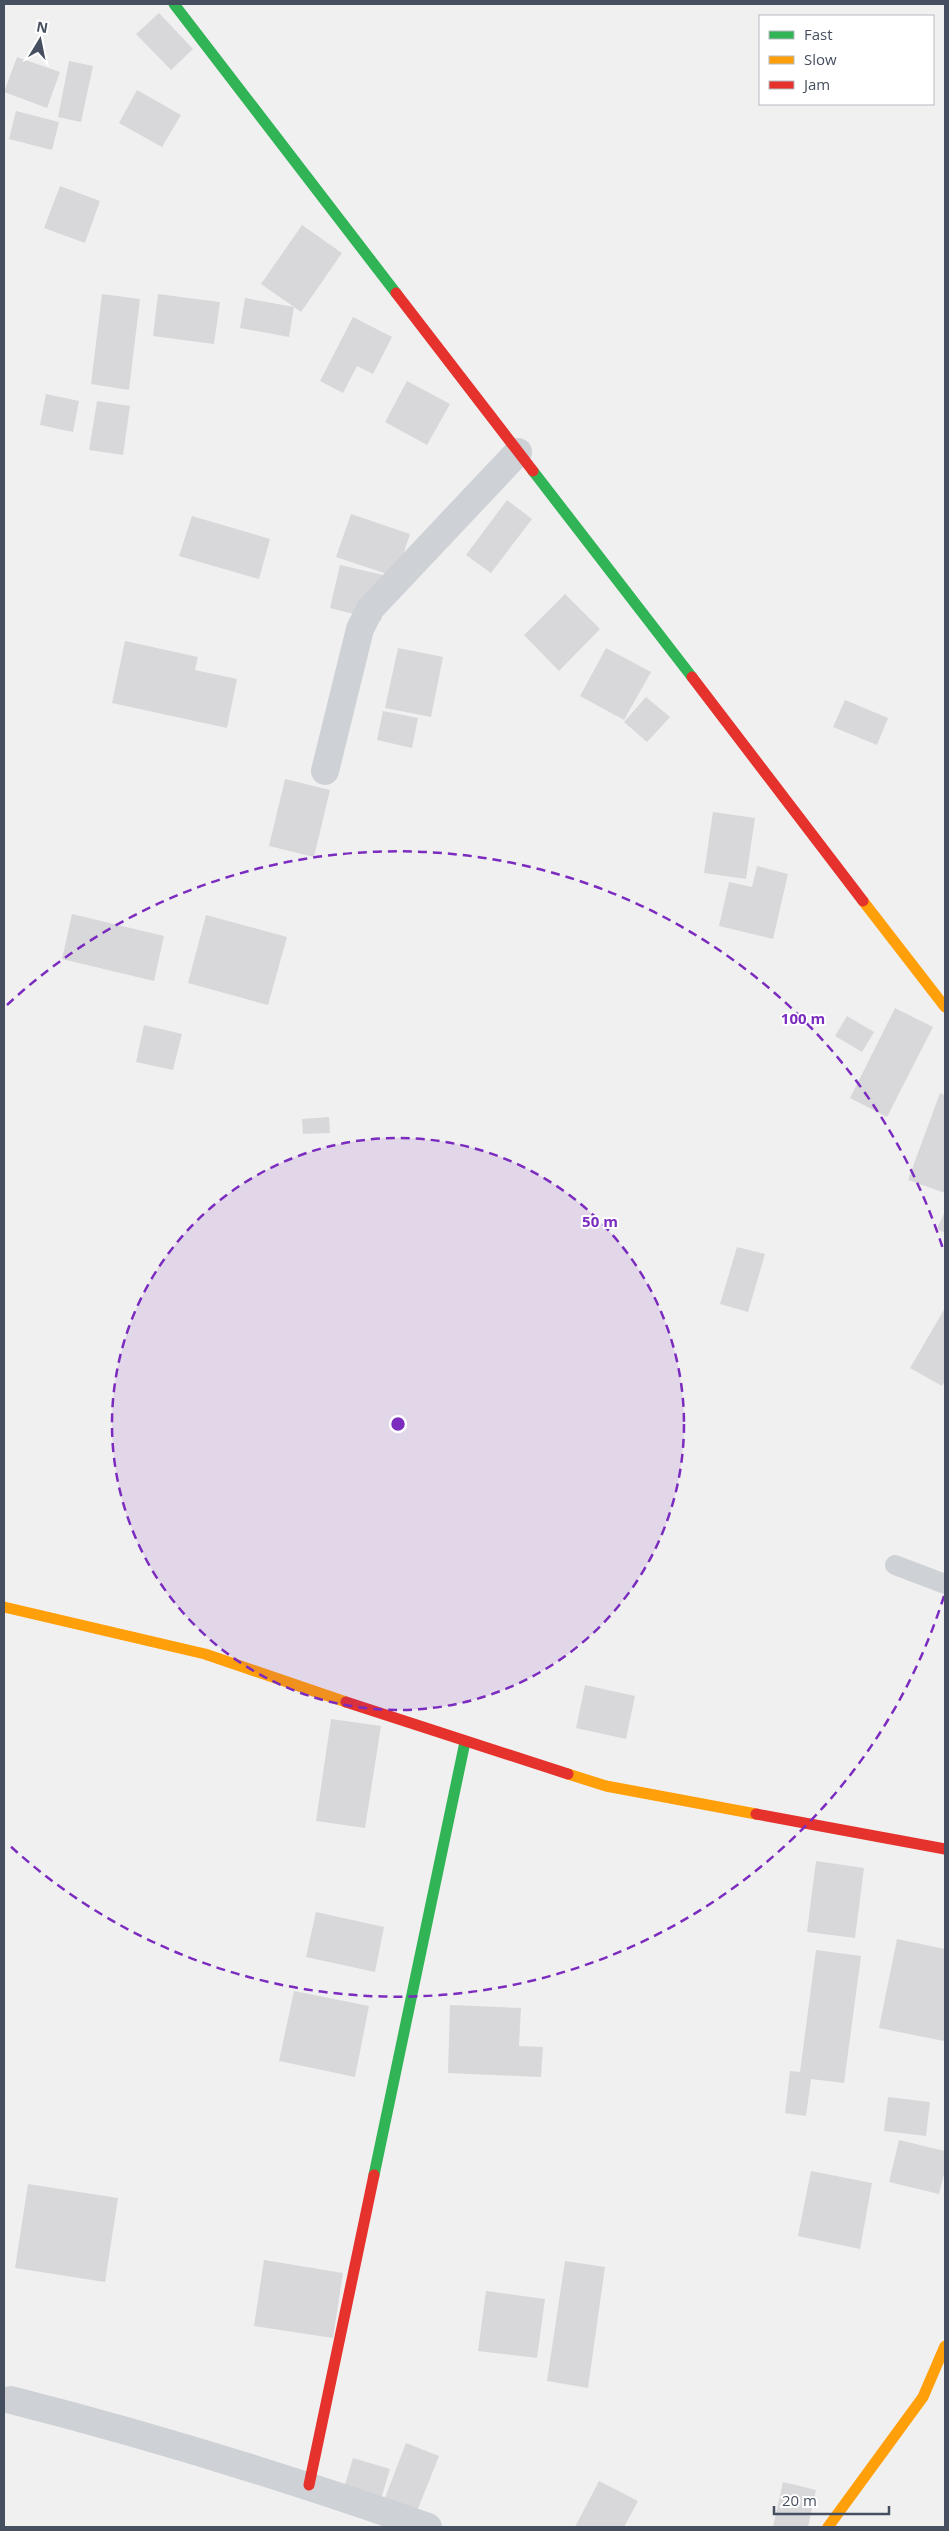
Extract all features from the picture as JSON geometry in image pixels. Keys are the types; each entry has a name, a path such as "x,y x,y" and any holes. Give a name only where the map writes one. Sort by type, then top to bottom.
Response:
{"street":[{"path":"174,4 945,1007"},
{"path":"326,771 360,629 370,609 518,452"},
{"path":"4,1607 205,1654 464,1742 606,1786 945,1849"},
{"path":"309,2485 464,1742"},
{"path":"828,2527 923,2397 945,2346"},
{"path":"11,2400 125,2429 309,2485 428,2527"}],"lane":[{"path":"895,1565 945,1584"}],"building":[{"path":"159,13 193,49 171,70 136,34"},
{"path":"17,57 60,72 47,108 4,92"},
{"path":"69,61 93,66 81,122 58,117"},
{"path":"137,90 181,115 162,147 119,123"},
{"path":"16,111 59,122 52,150 9,139"},
{"path":"60,186 100,201 85,243 44,228"},
{"path":"302,225 342,253 301,312 261,284"},
{"path":"102,294 140,299 129,390 91,384"},
{"path":"158,294 220,302 214,344 153,336"},
{"path":"245,298 294,307 289,337 240,328"},
{"path":"353,317 392,337 373,374 357,366 343,393 320,381"},
{"path":"407,381 450,404 427,445 385,422"},
{"path":"46,394 79,401 73,432 40,425"},
{"path":"97,401 130,406 123,455 89,450"},
{"path":"507,500 532,519 491,573 466,555"},
{"path":"351,514 410,534 396,577 336,557"},
{"path":"192,516 270,539 259,579 179,556"},
{"path":"340,565 392,577 381,621 330,608"},
{"path":"565,594 600,629 559,671 524,635"},
{"path":"125,641 198,657 195,670 237,679 227,728 112,703"},
{"path":"398,648 443,657 431,717 385,708"},
{"path":"606,648 651,672 624,720 580,696"},
{"path":"646,697 670,717 647,742 624,722"},
{"path":"845,700 888,718 877,745 833,727"},
{"path":"383,711 418,718 412,748 377,740"},
{"path":"285,779 330,790 314,857 269,846"},
{"path":"713,812 755,818 746,879 704,873"},
{"path":"757,866 788,874 773,939 719,926 729,882 752,887"},
{"path":"72,914 164,936 154,981 62,959"},
{"path":"206,915 287,937 268,1005 188,983"},
{"path":"895,1008 933,1027 887,1117 850,1098"},
{"path":"847,1016 874,1032 862,1052 835,1036"},
{"path":"144,1025 182,1034 173,1070 136,1062"},
{"path":"940,1093 945,1095 945,1193 908,1180"},
{"path":"329,1117 330,1133 303,1134 302,1119"},
{"path":"945,1211 945,1233 937,1229"},
{"path":"737,1247 765,1254 748,1312 720,1304"},
{"path":"945,1308 945,1381 942,1386 910,1368"},
{"path":"585,1685 635,1696 626,1739 576,1728"},
{"path":"331,1719 381,1726 365,1828 316,1821"},
{"path":"816,1861 864,1868 855,1938 807,1932"},
{"path":"316,1912 384,1927 375,1972 306,1957"},
{"path":"897,1939 945,1949 944,2041 879,2028"},
{"path":"816,1950 861,1956 844,2083 811,2079 806,2116 785,2113 790,2071 800,2072"},
{"path":"294,1991 369,2006 355,2077 279,2061"},
{"path":"450,2005 521,2008 519,2046 543,2047 541,2077 448,2073"},
{"path":"888,2097 930,2102 926,2136 884,2131"},
{"path":"899,2140 945,2151 945,2170 939,2194 889,2182"},
{"path":"811,2171 872,2183 860,2249 798,2236"},
{"path":"28,2184 118,2198 105,2282 15,2268"},
{"path":"264,2260 343,2273 333,2338 254,2326"},
{"path":"565,2261 605,2267 588,2388 547,2381"},
{"path":"486,2291 545,2299 537,2358 478,2351"},
{"path":"406,2443 439,2456 415,2516 383,2503"},
{"path":"353,2458 390,2469 381,2499 344,2488"},
{"path":"599,2481 638,2501 624,2527 575,2527"},
{"path":"783,2482 816,2490 808,2527 773,2527"}],"traffic: fast":[{"path":"174,4 396,293"},
{"path":"533,471 692,677"},
{"path":"374,2175 465,1742"}],"traffic: slow":[{"path":"863,901 945,1007"},
{"path":"4,1607 205,1654 346,1702"},
{"path":"568,1774 606,1786 756,1814"},
{"path":"828,2527 923,2397 945,2346"}],"traffic: jam":[{"path":"396,293 533,471"},
{"path":"692,677 863,901"},
{"path":"346,1702 568,1774"},
{"path":"756,1814 945,1849"},
{"path":"309,2485 374,2175"}]}
